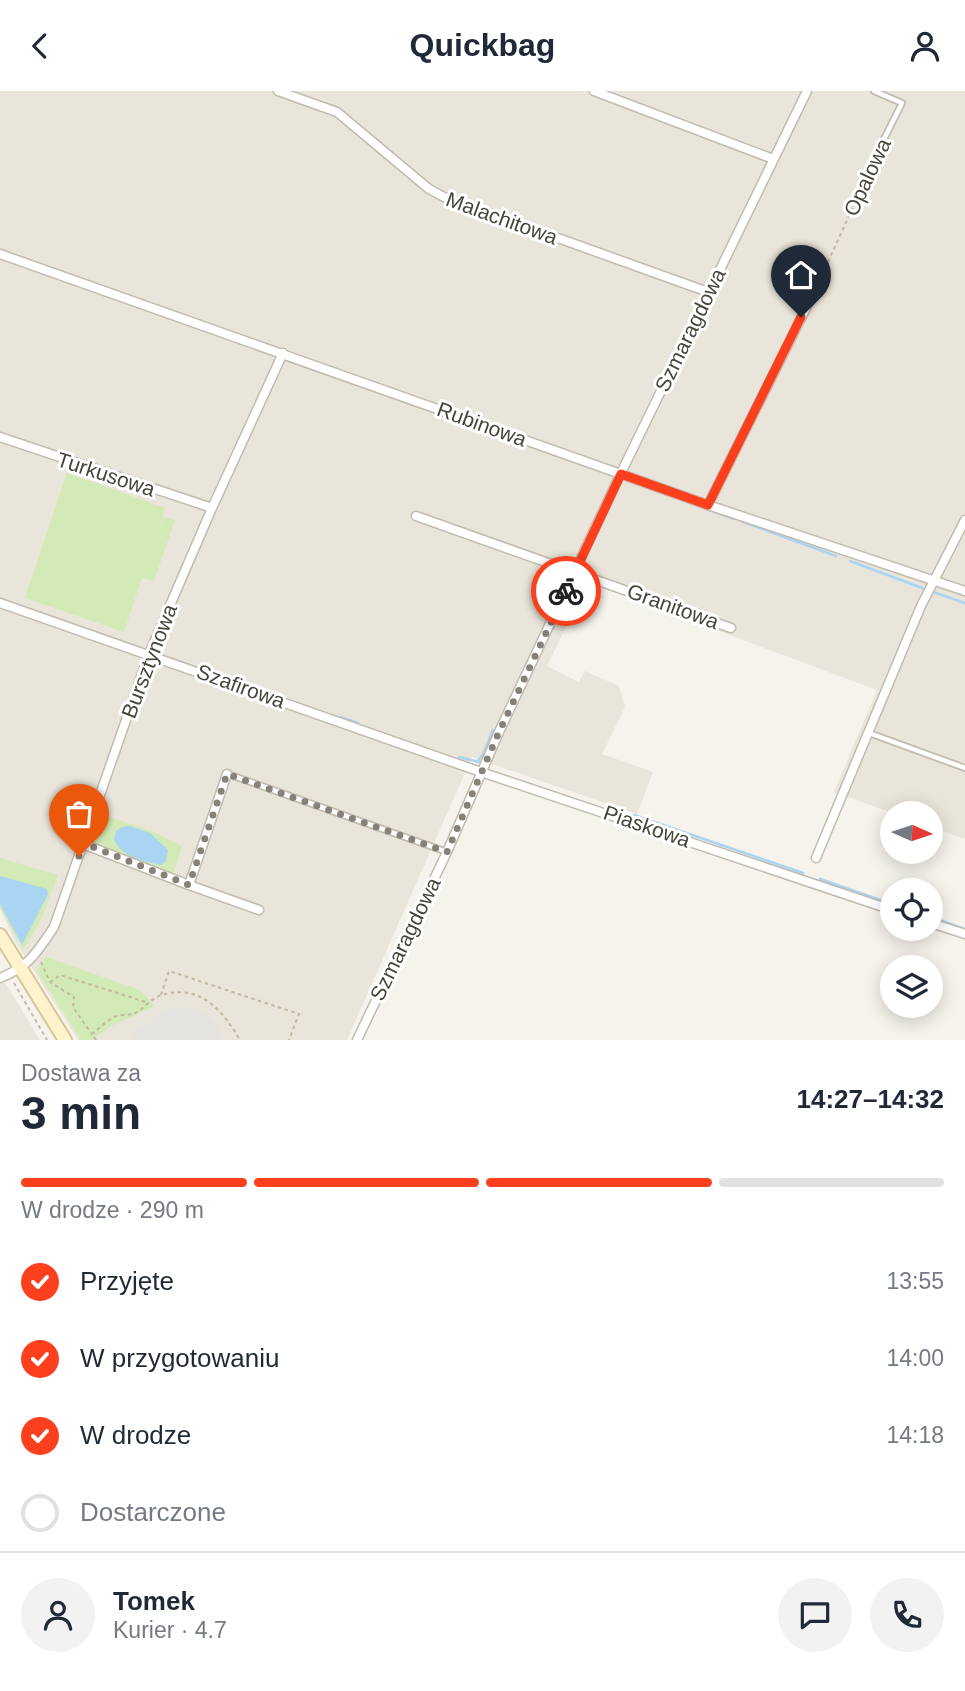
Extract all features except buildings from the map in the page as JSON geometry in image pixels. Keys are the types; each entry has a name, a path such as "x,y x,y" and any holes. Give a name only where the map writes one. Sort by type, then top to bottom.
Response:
{"main road":[{"path":"0,935 65,1040"}],"street":[{"name":"Malachitowa","path":"278,91 337,112 429,189 444,197 708,292"},
{"path":"594,91 773,159"},
{"name":"Szmaragdowa","path":"357,1040 621,474 807,91"},
{"name":"Rubinowa","path":"0,254 708,505 965,591"},
{"path":"708,505 825,270"},
{"name":"Bursztynowa","path":"21,969 54,927 149,654 283,353"},
{"name":"Turkusowa","path":"0,437 212,508"},
{"path":"416,516 576,571"},
{"path":"816,858 921,606 965,520"},
{"name":"Granitowa","path":"576,571 732,628"},
{"name":"Szafirowa","path":"0,603 481,772"},
{"name":"Piaskowa","path":"481,772 880,906"},
{"path":"189,885 227,774"},
{"path":"83,843 259,910"},
{"path":"943,927 965,934"},
{"path":"0,978 21,969"}],"lane":[{"name":"Opalowa","path":"874,91 902,103 874,159"},
{"path":"868,732 965,768"},
{"path":"227,774 447,852"}],"path":[{"name":"Opalowa","path":"825,270 874,159"},
{"path":"36,953 50,982 74,997 73,1007 96,1040"},
{"path":"161,995 169,971 299,1014 289,1040"},
{"path":"50,982 60,975 147,1002"},
{"path":"14,983 47,1040"},
{"path":"92,1034 115,1016 134,1013 147,1002 176,992 204,999 217,1007 240,1040"}],"shaded area":[{"path":"0,91 965,91 965,839 943,831 943,801 880,801 880,809 834,792 877,690 588,582 547,666 579,682 585,671 619,686 625,707 602,754 653,772 637,814 472,757 347,1040 78,1040 15,941 0,909"},
{"path":"0,974 40,1040 0,1040"},
{"path":"174,1007 196,1008 206,1013 216,1024 224,1040 132,1040 136,1029 150,1023 160,1012"}],"green space":[{"path":"67,473 165,508 156,538 163,517 175,520 154,581 142,578 124,632 25,598"},
{"path":"97,813 152,831 182,846 173,874 90,841"},
{"path":"0,858 58,875 40,922 23,949 0,908"},
{"path":"46,957 140,990 155,1006 111,1026 92,1040 81,1040 37,971"}],"water":[{"path":"130,826 150,833 168,850 166,861 162,865 134,858 122,851 114,840 116,831"},
{"path":"0,876 47,889 48,894 22,945 0,904"}],"waterway":[{"path":"290,361 318,371"},
{"path":"644,486 734,519"},
{"path":"743,522 836,556"},
{"path":"850,561 922,588"},
{"path":"933,592 965,603"},
{"path":"340,717 358,723"},
{"path":"477,762 493,730"},
{"path":"459,757 479,762"},
{"path":"634,815 803,873"},
{"path":"820,879 880,900"},
{"path":"943,921 965,929"}],"way so far":[{"path":"79,856 83,843 189,885 227,774 447,852 499,732 566,591"}],"route":[{"path":"566,591 621,474 708,505 801,317"}]}
